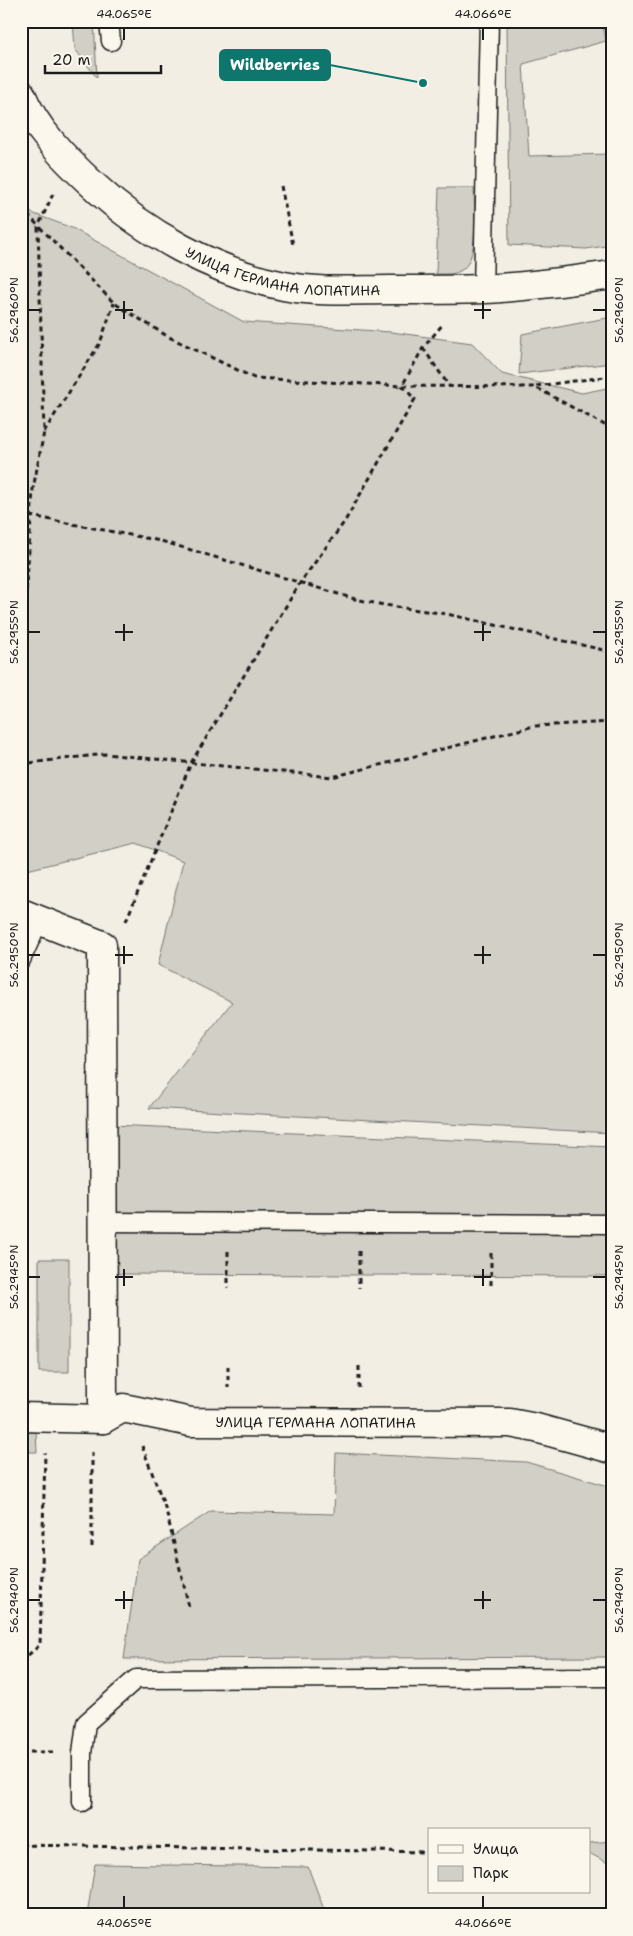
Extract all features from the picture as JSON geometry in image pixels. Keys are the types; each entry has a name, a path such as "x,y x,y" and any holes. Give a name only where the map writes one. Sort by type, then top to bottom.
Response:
{"street":[{"name":"УЛИЦА ГЕРМАНА ЛОПАТИНА","path":"21,94 28,112 68,161 108,200 161,236 198,257 258,279 284,286 319,290 483,289 543,285 612,275"},
{"path":"30,916 102,945 102,1222 113,1413"},
{"name":"УЛИЦА ГЕРМАНА ЛОПАТИНА","path":"33,1417 113,1413 191,1422 510,1423 536,1428 612,1449"}],"lane":[{"path":"109,21 111,41"},
{"path":"483,289 489,21"},
{"path":"21,960 30,916"},
{"path":"102,1222 612,1224"},
{"path":"82,1802 82,1753 86,1723 136,1678 612,1677"}],"path":[{"path":"21,671 33,489 44,432 38,227 68,161"},
{"path":"281,186 293,245"},
{"path":"21,208 114,303 167,336 254,378 402,386 535,386 612,376"},
{"path":"402,386 423,348 450,313 483,289"},
{"path":"44,432 100,343 114,303"},
{"path":"423,348 449,386"},
{"path":"124,927 191,763 300,583 344,521 415,400 402,386"},
{"path":"535,386 612,430"},
{"path":"21,512 31,516 161,541 203,555 266,570 300,583 374,603 447,614 612,652"},
{"path":"21,764 105,754 332,778 534,726 612,722"},
{"path":"228,1222 228,1288"},
{"path":"359,1222 359,1288"},
{"path":"228,1366 228,1392"},
{"path":"359,1366 359,1392"},
{"path":"92,1550 92,1432 113,1413 137,1434 166,1510 189,1607"},
{"path":"21,1661 40,1645 33,1417"},
{"path":"21,1752 49,1752"},
{"path":"21,1845 428,1852"}],"shaded area":[{"path":"21,1909 269,1915 21,1915"}],"green space":[{"path":"73,21 94,21 97,78 75,49"},
{"path":"507,21 602,21 606,41 523,64 529,156 612,154 612,245 586,249 509,245"},
{"path":"439,188 474,188 475,220 471,257 466,266 460,271 451,274 436,274"},
{"path":"21,209 72,228 244,322 391,332 472,343 502,374 582,393 612,387 612,1133 149,1108 232,1002 158,965 183,861 136,843 27,870 21,868"},
{"path":"612,317 612,363 519,374 522,334"},
{"path":"112,1125 612,1147 612,1276 110,1274"},
{"path":"39,1259 69,1259 69,1372 39,1372"},
{"path":"21,1432 36,1432 37,1452 21,1452"},
{"path":"336,1453 526,1462 612,1487 612,1657 124,1659 138,1559 211,1511 334,1514"},
{"path":"612,1841 612,1865 590,1854 590,1843"},
{"path":"95,1864 308,1867 326,1915 87,1915"}],"place":[{"name":"Wildberries","path":"423,83"}]}
